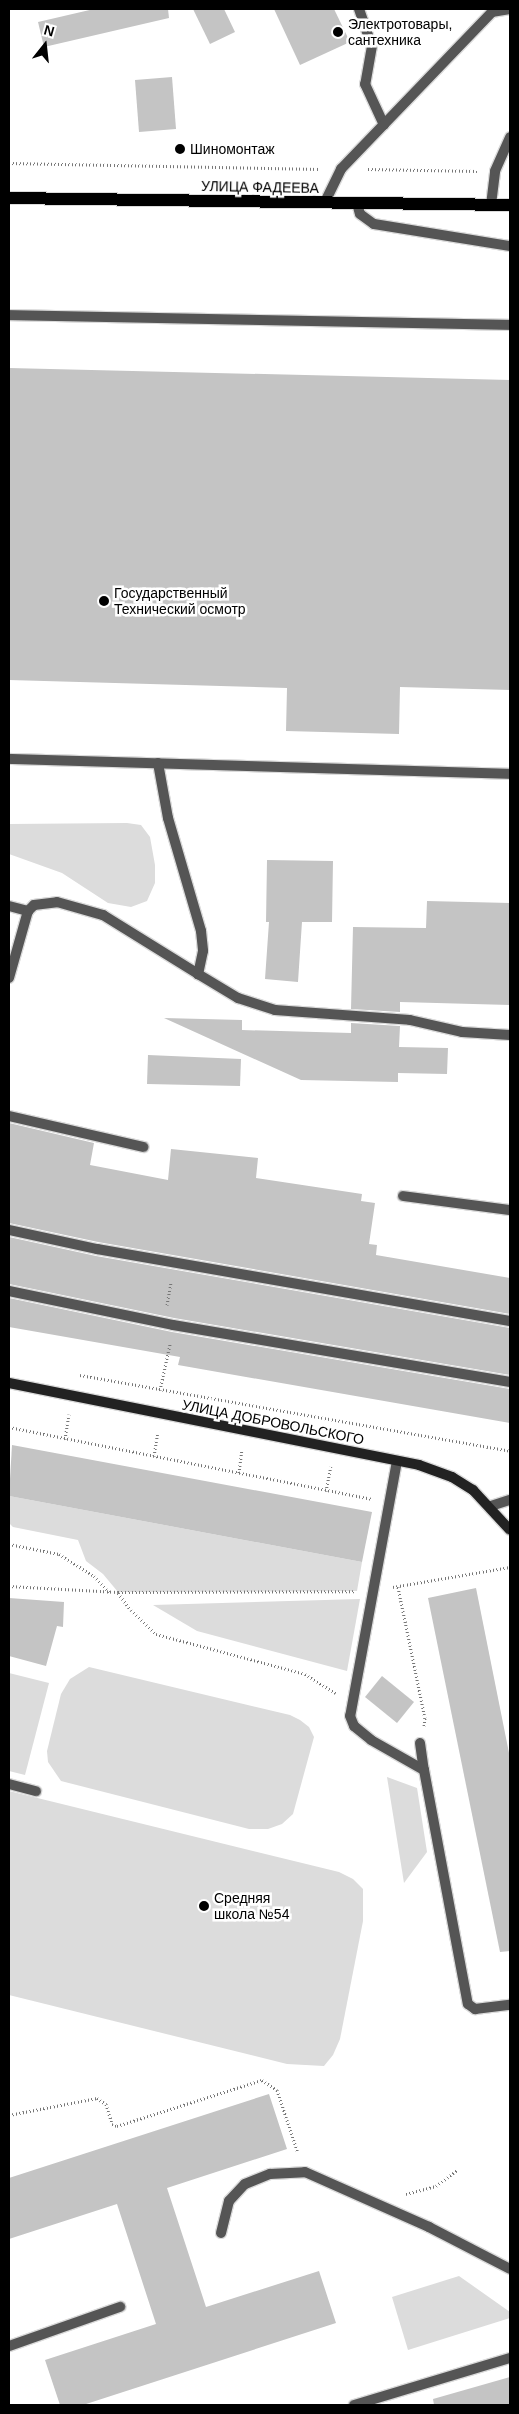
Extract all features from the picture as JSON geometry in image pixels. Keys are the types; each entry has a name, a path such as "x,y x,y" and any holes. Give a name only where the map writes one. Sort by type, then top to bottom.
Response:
{"main road":[{"name":"УЛИЦА ФАДЕЕВА","path":"9,198 510,205"},
{"name":"УЛИЦА ДОБРОВОЛЬСКОГО","path":"9,1383 397,1461 452,1477 491,1506 510,1530"}],"street":[{"path":"358,9 372,46 365,84 384,125"},
{"path":"325,202 341,169 493,10 510,10"},
{"path":"491,205 495,171 510,137"},
{"path":"357,203 360,214 374,224 510,246"},
{"path":"9,315 510,325"},
{"path":"9,759 510,774"},
{"path":"158,763 168,818 201,931 203,951 198,974"},
{"path":"9,978 28,911 34,905 57,902 103,915 238,998 275,1010 410,1020 462,1032 510,1035"},
{"path":"9,906 28,911"},
{"path":"9,1116 144,1147"},
{"path":"403,1196 510,1210"},
{"path":"9,1230 174,1263 510,1321"},
{"path":"9,1291 168,1324 510,1382"},
{"path":"397,1461 376,1589 351,1703 354,1726 371,1740 424,1770"},
{"path":"491,1506 510,1500"},
{"path":"420,1743 468,2004 475,2009 510,2004"},
{"path":"9,1784 36,1791"},
{"path":"221,2233 229,2201 245,2184 270,2174 305,2172 421,2223 510,2269"},
{"path":"9,2346 120,2306"},
{"path":"354,2405 510,2358"}],"path":[{"path":"9,163 495,171"},
{"path":"160,1390 174,1263"},
{"path":"75,1374 510,1451"},
{"path":"154,1456 162,1414"},
{"path":"9,1427 391,1503"},
{"path":"239,1473 245,1431"},
{"path":"9,1544 58,1554 94,1576 109,1592"},
{"path":"376,1589 398,1587 510,1567"},
{"path":"9,1586 109,1592 357,1591"},
{"path":"398,1587 425,1718 420,1743"},
{"path":"118,1592 131,1610 156,1634 305,1674 351,1703"},
{"path":"9,2115 97,2098 106,2104 112,2124 117,2126 262,2080 276,2090 305,2172"},
{"path":"418,2192 436,2186 457,2170"}],"shaded area":[{"path":"127,823 141,825 150,837 155,865 155,883 147,901 131,907 108,903 62,873 9,854 9,824"},
{"path":"9,1496 362,1562 357,1591 118,1592 103,1574 86,1561 78,1540 13,1527 9,1523"},
{"path":"360,1599 347,1671 197,1631 153,1605"},
{"path":"89,1667 290,1715 300,1720 309,1727 314,1737 293,1814 282,1824 268,1829 249,1829 61,1781 48,1762 47,1751 61,1694 70,1679"},
{"path":"9,1673 49,1683 25,1775 9,1771"},
{"path":"387,1777 417,1788 427,1852 404,1883"},
{"path":"9,1791 339,1872 353,1879 363,1889 363,1921 340,2039 333,2055 324,2066 287,2064 9,1995"},
{"path":"459,2276 510,2312 510,2318 408,2350 392,2297"}],"building":[{"path":"94,9 168,9 169,18 44,47 38,22"},
{"path":"193,9 224,9 235,32 210,44"},
{"path":"274,9 334,9 350,42 300,65"},
{"path":"172,77 176,129 139,132 135,80"},
{"path":"9,368 510,380 510,690 400,687 399,734 286,731 287,688 9,680"},
{"path":"267,860 333,861 332,922 302,922 298,982 265,979 269,922 266,922"},
{"path":"427,901 510,903 510,1005 400,1002 400,1012 351,1009 353,927 426,928"},
{"path":"164,1018 242,1020 242,1030 351,1033 351,1023 400,1026 399,1047 448,1048 447,1074 398,1073 398,1082 301,1080"},
{"path":"148,1055 241,1059 240,1086 147,1084"},
{"path":"9,1123 94,1143 90,1165 168,1180 171,1149 258,1158 256,1178 362,1194 361,1201 375,1203 369,1244 377,1245 376,1255 510,1278 510,1314 98,1242 9,1223"},
{"path":"9,1237 96,1256 510,1328 510,1375 174,1318 9,1284"},
{"path":"9,1298 172,1332 510,1389 510,1423 178,1365 180,1357 9,1327"},
{"path":"12,1445 372,1512 362,1562 9,1496"},
{"path":"476,1588 510,1758 510,1951 500,1952 428,1598"},
{"path":"9,1598 64,1602 63,1627 57,1626 46,1666 9,1656"},
{"path":"382,1676 414,1702 397,1723 365,1697"},
{"path":"269,2094 287,2149 167,2188 206,2307 319,2271 336,2323 83,2405 60,2405 45,2360 156,2324 117,2204 9,2239 9,2178"},
{"path":"510,2377 510,2405 434,2405 433,2399"}],"place":[{"name":"Электротовары, сантехника","path":"338,32"},
{"name":"Шиномонтаж","path":"180,149"},
{"name":"Государственный Технический осмотр","path":"104,601"},
{"name":"Средняя школа №54","path":"204,1906"}]}
